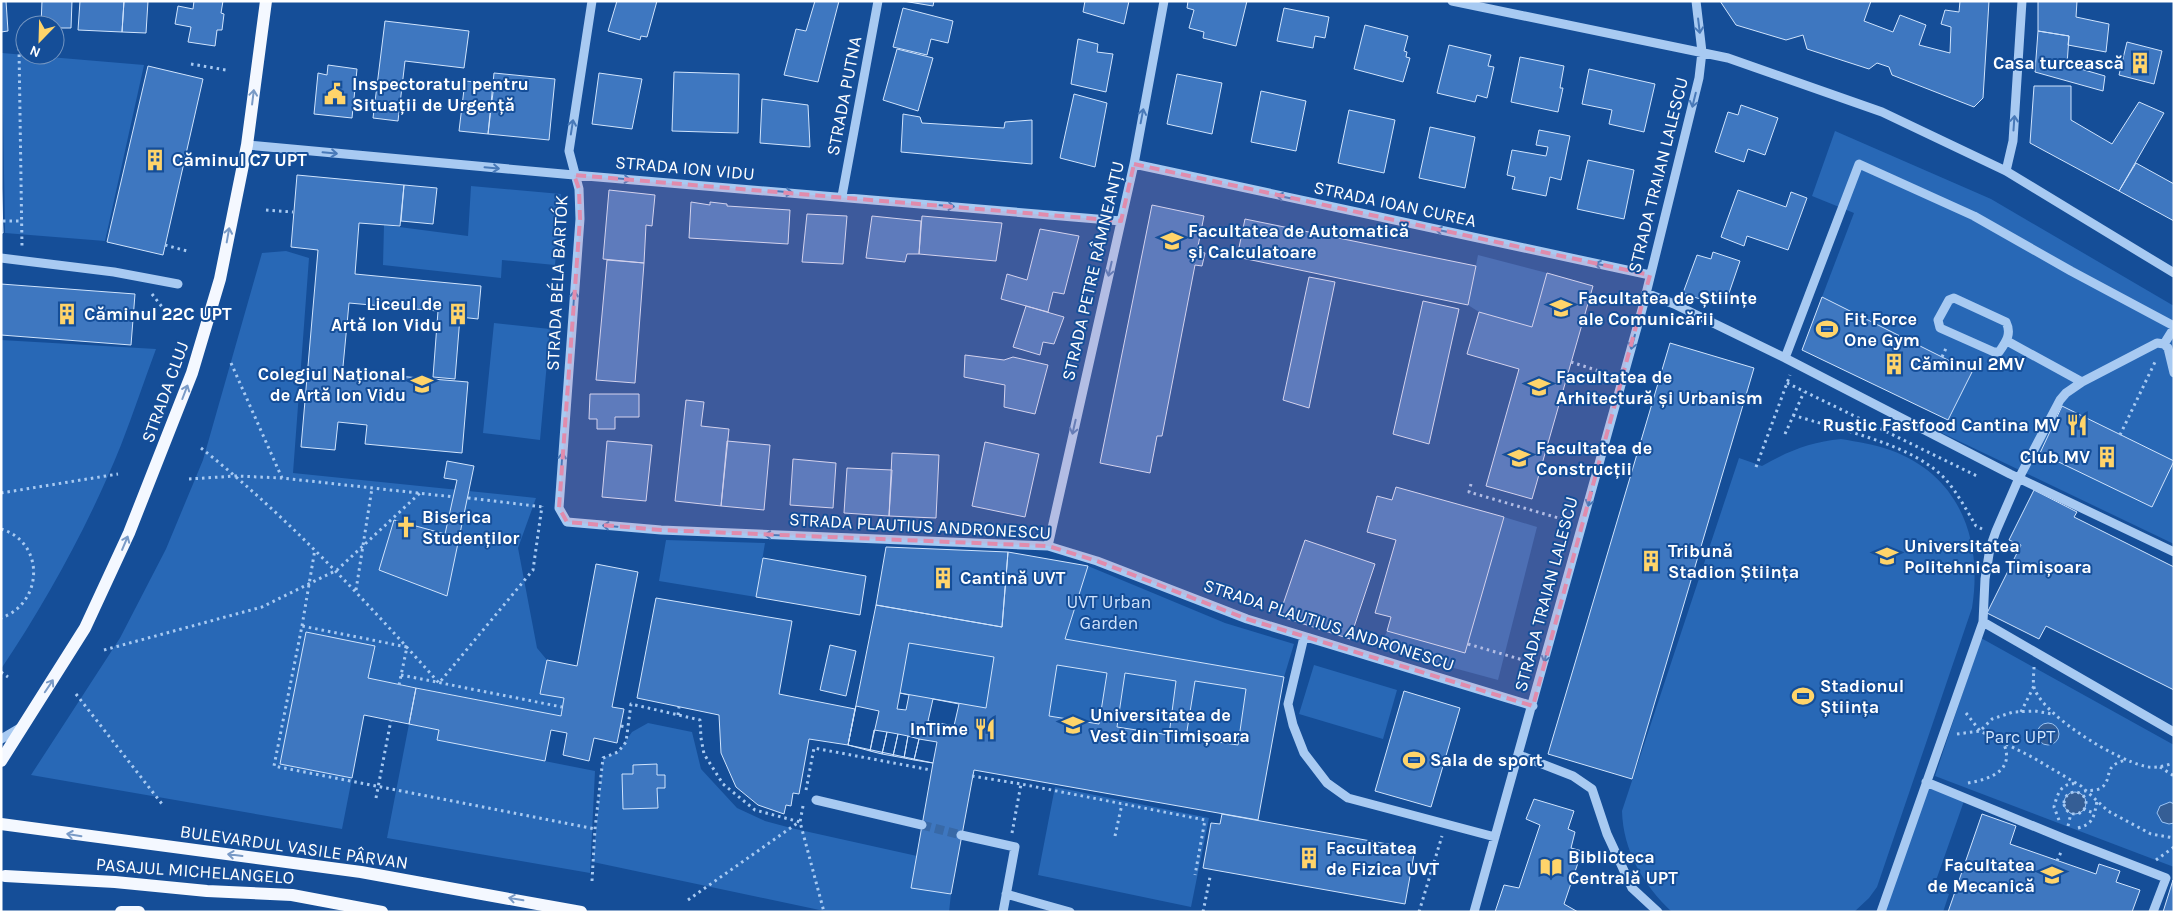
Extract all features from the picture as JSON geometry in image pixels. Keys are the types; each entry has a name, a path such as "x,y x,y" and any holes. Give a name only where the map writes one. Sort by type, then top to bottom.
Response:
{"main road":[{"name":"STRADA CLUJ","path":"1,761 85,628 118,558 157,465 192,373 220,279 247,145 266,1"},
{"name":"BULEVARDUL VASILE PÂRVAN","path":"1,824 352,871 581,912"},
{"name":"PASAJUL MICHELANGELO","path":"5,876 115,882 207,891 292,895 382,912"},
{"path":"121,912 139,912"}],"street":[{"name":"STRADA BÉLA BARTÓK","path":"559,508 580,219 579,189 568,151 592,1"},
{"name":"STRADA PUTNA","path":"842,196 878,1"},
{"name":"STRADA PETRE RÂMNEANȚU","path":"1048,546 1134,164 1164,1"},
{"path":"1452,1 1702,52 1763,70 1882,112 2006,171 2174,273"},
{"name":"STRADA TRAIAN LALESCU","path":"1474,912 1519,756 1646,293 1699,78 1702,52 1696,1"},
{"path":"2006,171 2012,141 2022,1"},
{"name":"STRADA ION VIDU","path":"247,145 574,175 842,196 1121,221"},
{"name":"STRADA IOAN CUREA","path":"1134,164 1650,275"},
{"path":"1785,358 1859,164 1974,216 2070,272 2174,327 2164,344"},
{"path":"1,258 178,284"},
{"path":"1646,293 1674,304 1785,358 2019,478 2174,552"},
{"path":"1954,298 2006,322 2009,329 2006,340 1999,352 1994,352 1940,328 1938,320 1949,300 1954,298"},
{"path":"2006,340 2082,382"},
{"path":"1881,912 1983,622 1985,579 1994,536 2019,478 2060,400 2066,393 2082,382 2157,343 2164,344 2168,348 2174,373"},
{"name":"STRADA PLAUTIUS ANDRONESCU","path":"559,508 567,522 661,530 1048,546 1097,561 1247,619 1532,706"},
{"path":"1983,622 2174,732"},
{"path":"1304,637 1288,704 1292,726 1304,752 1327,783 1348,798 1495,837"},
{"path":"1,740 22,726"},
{"path":"1519,756 1573,776 1592,789 1607,834 1632,888 1658,912"},
{"path":"1926,782 2065,840 2166,878 2153,912"},
{"path":"816,800 922,826"},
{"path":"961,835 1015,847 1003,912"},
{"path":"1006,894 1070,912"}],"path":[{"path":"191,64 226,70"},
{"path":"19,65 22,260"},
{"path":"266,210 293,212"},
{"path":"3,221 21,221"},
{"path":"165,245 187,251"},
{"path":"140,277 169,316"},
{"path":"2120,435 2164,344"},
{"path":"1571,362 1602,372"},
{"path":"232,363 282,478"},
{"path":"1756,467 1795,363"},
{"path":"1787,383 1979,476"},
{"path":"1785,434 1804,392"},
{"path":"1794,415 1898,448 1926,464 1946,480 1976,526 1994,536"},
{"path":"1898,448 1902,439"},
{"path":"201,448 236,476 337,570 440,683"},
{"path":"1,493 118,474"},
{"path":"189,479 236,476 282,478 454,497"},
{"path":"1471,484 1469,492 1562,519"},
{"path":"356,591 372,488"},
{"path":"104,650 262,607 309,584 337,570 420,493"},
{"path":"468,498 559,508"},
{"path":"440,683 533,570 542,506"},
{"path":"1,529 20,539 31,555 35,574 31,592 20,608 1,618"},
{"path":"314,549 302,626 274,766 595,829"},
{"path":"302,626 407,647"},
{"path":"1468,644 1523,660"},
{"path":"399,685 407,647"},
{"path":"2038,654 2034,667 2034,686 2041,700 2053,714 2071,729 2128,760 2143,766 2160,767 2174,763"},
{"path":"2025,662 2042,672"},
{"path":"1,672 8,677"},
{"path":"401,675 562,708"},
{"path":"2021,712 2034,686"},
{"path":"76,694 162,804"},
{"path":"592,881 595,829 603,758 618,752 626,742 631,704 700,720 704,754 724,784 755,810 800,822"},
{"path":"678,715 679,707"},
{"path":"1964,711 1980,731 2032,757 2081,786 2108,811 2129,824 2151,834 2174,838"},
{"path":"1948,736 1980,731 1992,719 2013,712 2036,711 2053,714"},
{"path":"376,798 391,720"},
{"path":"621,726 627,727"},
{"path":"1964,783 1989,777 2003,768 2007,760 2007,752 2002,742"},
{"path":"824,912 800,822 814,748 932,770"},
{"path":"2064,798 2072,792 2080,793 2100,788 2105,784 2111,768 2118,762 2128,760"},
{"path":"2160,767 2174,776"},
{"path":"972,776 1205,820 1195,875"},
{"path":"2066,826 2057,818 2054,807 2057,796 2064,786 2071,783 2081,786"},
{"path":"1012,834 1021,784"},
{"path":"2080,793 2085,798 2084,809"},
{"path":"2057,796 2064,798"},
{"path":"2064,798 2065,808 2071,813 2075,814 2084,809"},
{"path":"2054,822 2074,829 2087,826 2093,819 2097,801"},
{"path":"1115,836 1122,804"},
{"path":"2084,809 2094,813"},
{"path":"2066,826 2071,813"},
{"path":"688,900 800,822"},
{"path":"1419,912 1446,824"},
{"path":"2156,860 2174,848"},
{"path":"1203,912 1210,877"}],"highlighted area":[{"path":"1134,164 1650,275 1533,706 1247,619 1097,561 1048,546 661,530 567,522 559,508 580,219 579,189 574,175 1121,221"}],"green space":[{"path":"2,53 15,54 15,65 65,65 65,58 144,65 105,241 5,233"},
{"path":"1835,131 1991,199 2174,306 2174,544 1942,433 1972,372 1822,297 1854,213 1812,196"},
{"path":"471,186 561,194 555,265 502,260 501,278 383,265 384,225 468,236"},
{"path":"286,251 309,258 293,473 536,498 518,548 537,648 547,660 541,694 564,698 561,716 368,678 374,646 306,632 280,764 352,778 342,829 31,775 120,638 166,549 203,460 262,253"},
{"path":"1478,255 1547,273 1532,327 1479,312 1468,305"},
{"path":"494,323 550,329 540,440 483,433"},
{"path":"1,340 156,349 121,445 81,532 35,616 1,669"},
{"path":"1841,439 1890,450 1914,461 1934,476 1950,493 1961,513 1969,535 1974,558 1975,583 1972,608 1877,887 1869,898 1854,912 1672,912 1652,890 1636,866 1626,839 1622,811 1739,458 1762,466 1800,448 1820,442"},
{"path":"1504,517 1537,527 1498,680 1380,648 1387,631 1465,652"},
{"path":"666,540 765,543 756,597 659,581"},
{"name":"UVT Urban Garden","path":"1088,566 1225,623 1294,644 1284,677 1065,639"},
{"name":"Parc UPT","path":"1981,638 2174,745 2174,867 1935,776"},
{"path":"909,643 994,657 986,708 900,693"},
{"path":"1057,665 1107,673 1099,724 1049,716"},
{"path":"1314,665 1397,690 1383,739 1299,714"},
{"path":"1125,673 1176,681 1169,735 1117,727"},
{"path":"1195,681 1246,689 1238,745 1186,737"},
{"path":"648,723 692,732 701,769 737,808 765,821 791,828 917,856 911,887 951,894 949,912 829,912 593,862 603,758 618,752 632,732"},
{"path":"409,724 439,730 438,740 595,771 590,873 387,838"},
{"path":"1925,786 1964,801 1933,889 1949,894 1943,912 1882,912"},
{"path":"1055,787 1209,818 1191,907 1038,875"}],"shaded area":[{"path":"2048,723 2056,726 2059,734 2056,742 2048,745 2040,742 2037,734 2040,726"},
{"path":"2075,792 2083,795 2086,803 2083,811 2075,814 2067,811 2064,803 2067,795"},
{"path":"2170,802 2174,804 2174,823 2169,824 2162,822 2157,813 2160,806"}],"building":[{"path":"1,1 6,1 8,31 1,32"},
{"path":"42,1 72,1 71,28 65,28 65,15 41,15"},
{"path":"80,1 124,1 122,32 78,30"},
{"path":"124,1 148,1 146,33 122,32"},
{"path":"194,1 223,1 221,13 224,14 222,30 217,30 215,46 188,42 191,27 175,24 178,6 193,9"},
{"path":"617,1 657,1 647,37 641,36 640,40 608,31"},
{"path":"815,1 839,1 818,82 784,75 796,29 806,31"},
{"path":"903,1 934,1 933,6"},
{"path":"1085,1 1129,1 1124,24 1083,12"},
{"path":"1188,1 1247,1 1236,46 1203,38 1204,32 1189,28 1194,10 1187,8"},
{"path":"1720,1 1871,1 1864,21 1893,32 1900,15 1926,25 1919,45 1950,53 1951,27 1941,24 1945,10 1959,12 1960,1 1989,1 1983,98 1974,107 1892,75 1889,67 1877,63 1869,69 1807,49 1803,35 1786,40 1736,25"},
{"path":"2038,1 2077,1 2076,17 2109,24 2106,52 2068,45 2069,36 2038,31"},
{"path":"903,8 953,21 948,43 931,39 927,55 893,47"},
{"path":"1284,8 1329,17 1325,38 1315,36 1313,48 1277,41"},
{"path":"385,21 469,31 464,68 405,61 398,121 373,118"},
{"path":"1365,25 1408,36 1404,51 1407,52 1406,57 1410,58 1403,82 1354,69"},
{"path":"2038,31 2069,36 2067,65 2105,76 2103,91 2035,72"},
{"path":"1078,39 1098,44 1097,52 1113,54 1106,92 1071,84"},
{"name":"Casa turcească","path":"2127,42 2162,51 2154,84 2119,75"},
{"path":"1449,45 1491,55 1488,66 1494,67 1487,98 1477,95 1475,102 1437,93"},
{"path":"897,49 933,58 918,111 883,100"},
{"path":"1520,57 1564,66 1560,88 1563,88 1558,112 1511,102"},
{"name":"Inspectoratul pentru Situații de Urgență","path":"328,65 357,69 352,118 314,114 318,73 327,75"},
{"name":"Căminul C7 UPT","path":"148,66 203,79 163,255 107,242"},
{"path":"1589,69 1655,84 1644,132 1609,124 1612,110 1582,104"},
{"path":"674,72 739,74 738,133 672,131"},
{"path":"494,73 555,79 549,140 488,134"},
{"path":"599,73 642,79 632,129 592,124"},
{"path":"1177,74 1222,83 1212,134 1167,124"},
{"path":"465,81 494,84 488,134 459,131"},
{"path":"2034,86 2071,86 2071,120 2112,144 2139,102 2164,113 2119,191 2030,143"},
{"path":"1261,91 1306,101 1296,151 1251,142"},
{"path":"1074,94 1107,103 1095,167 1060,158"},
{"path":"762,99 808,105 810,147 760,143"},
{"path":"1741,105 1778,118 1765,155 1748,149 1744,162 1715,152 1728,112 1738,115"},
{"path":"1349,110 1395,120 1384,173 1338,163"},
{"path":"903,114 920,117 922,123 1004,128 1005,122 1032,120 1032,164 901,152"},
{"path":"1430,127 1475,137 1465,188 1419,178"},
{"path":"1539,130 1570,136 1561,180 1550,177 1546,196 1512,189 1515,177 1507,175 1512,150 1546,156 1548,147 1536,145"},
{"path":"1588,160 1634,170 1624,219 1577,209"},
{"path":"2136,163 2174,184 2174,221 2119,191"},
{"path":"1,173 3,233 1,233"},
{"name":"Liceul de Artă Ion Vidu","path":"297,175 404,185 400,226 359,223 355,274 481,286 478,319 460,317 455,379 433,377 438,311 349,303 342,377 372,380 373,374 468,382 462,453 365,444 367,425 338,422 335,450 301,447 318,250 291,247"},
{"path":"404,185 437,188 433,224 401,221"},
{"path":"609,190 655,195 652,226 646,225 644,263 603,259"},
{"path":"1738,190 1786,207 1791,192 1807,198 1788,250 1747,236 1744,246 1721,237"},
{"path":"691,202 710,205 710,202 727,204 727,206 790,210 788,244 689,238"},
{"path":"1152,205 1204,216 1197,251 1205,253 1202,266 1195,265 1162,436 1157,436 1150,473 1100,463"},
{"path":"807,214 847,216 843,264 802,262"},
{"path":"872,216 921,221 919,254 907,254 905,262 866,258"},
{"path":"922,216 1002,223 996,261 919,254"},
{"path":"1245,219 1476,266 1468,305 1237,257"},
{"path":"1040,229 1079,236 1064,294 1053,292 1048,312 1001,299 1007,274 1027,280"},
{"path":"1713,252 1740,261 1727,299 1714,294 1711,303 1683,293 1697,255 1711,259"},
{"path":"607,260 644,263 635,383 596,380"},
{"path":"1547,273 1593,286 1532,499 1486,486 1519,369 1467,354 1479,312 1532,327"},
{"path":"1309,277 1335,282 1309,408 1283,400"},
{"name":"Căminul 22C UPT","path":"1,284 135,294 131,345 1,335"},
{"name":"Căminul 2MV","path":"1822,297 1972,372 1948,420 1802,350"},
{"path":"1423,301 1459,309 1429,444 1393,434"},
{"path":"1026,306 1064,317 1054,344 1043,342 1040,355 1013,347"},
{"name":"Tribună Stadion Știința","path":"1670,343 1754,368 1632,779 1548,754"},
{"path":"965,355 1004,360 1013,357 1048,365 1035,414 1004,407 1005,385 964,377"},
{"path":"590,394 639,394 639,417 615,417 615,429 597,429 597,419 589,419"},
{"path":"686,400 704,402 701,426 729,429 721,506 675,501"},
{"name":"Club MV","path":"2062,406 2174,461 2152,507 2040,453"},
{"path":"607,441 652,445 646,501 602,497"},
{"path":"727,441 770,445 764,510 721,506"},
{"path":"985,442 1039,454 1025,517 972,506"},
{"path":"892,453 939,455 936,518 889,516"},
{"path":"793,459 836,463 833,508 790,505"},
{"name":"Biserica Studenților","path":"447,461 474,466 447,596 379,570 394,520 445,534 457,480 444,478"},
{"path":"847,468 892,470 889,516 844,513"},
{"path":"1396,487 1504,517 1465,653 1387,631 1391,617 1375,613 1396,540 1367,532 1377,496 1392,500"},
{"path":"2034,490 2077,512 2074,517 2174,567 2174,690 2046,626 2039,639 1987,613 2021,545 2009,540"},
{"path":"1305,540 1375,564 1350,639 1279,616"},
{"name":"Cantină UVT","path":"886,547 1008,552 1002,627 876,605"},
{"path":"1008,552 1088,566 1065,639 1284,677 1258,820 974,770 951,894 911,888 933,763 848,745 876,605 1002,627","holes":["909,643 994,657 986,708 900,693","1057,665 1107,673 1099,724 1049,716","1125,673 1176,681 1169,735 1117,727","1195,681 1246,689 1238,745 1186,737"]},
{"path":"763,558 866,576 860,615 756,597"},
{"path":"596,564 638,572 612,707 624,709 617,743 594,738 589,761 563,755 567,733 551,730 545,761 437,740 439,730 409,724 416,688 561,716 564,698 540,694 547,660 577,666"},
{"path":"656,598 792,621 779,694 855,709 848,745 809,739 799,794 793,793 791,806 786,805 784,814 758,805 736,787 721,753 719,715 637,698"},
{"path":"306,632 375,646 368,678 416,688 409,724 364,715 352,778 280,764"},
{"path":"830,645 856,651 846,696 820,690"},
{"name":"Sala de sport","path":"1404,691 1460,708 1431,807 1375,791"},
{"path":"900,693 909,695 906,710 897,709"},
{"path":"933,699 959,704 954,726 928,721"},
{"path":"856,706 879,711 870,751 848,745"},
{"path":"874,730 887,732 882,754 870,751"},
{"path":"887,732 898,734 893,756 882,754"},
{"path":"898,734 908,736 904,758 893,756"},
{"path":"908,736 919,739 914,760 904,758"},
{"path":"919,739 937,742 933,763 914,760"},
{"path":"657,764 657,775 665,775 665,788 657,788 658,808 623,809 622,774 633,774 633,765"},
{"name":"Biblioteca Centrală UPT","path":"1534,799 1574,811 1568,829 1575,832 1571,848 1582,851 1564,904 1578,912 1495,912 1504,885 1519,888 1540,825 1526,819"},
{"name":"Facultatea de Fizica UVT","path":"1222,814 1415,849 1405,904 1203,868 1211,823 1220,824"},
{"path":"1982,814 2016,826 2010,844 2096,874 2099,864 2120,871 2116,882 2140,890 2132,912 1948,912"},
{"path":"2173,880 2174,912 2163,912"}],"tunnel":[{"path":"922,825 961,835"}],"place":[{"name":"Casa turcească","path":"2140,63"},
{"name":"Inspectoratul pentru Situații de Urgență","path":"335,94"},
{"name":"Căminul C7 UPT","path":"155,160"},
{"name":"Facultatea de Automatică și Calculatoare","path":"1172,241"},
{"name":"Facultatea de Științe ale Comunicării","path":"1561,308"},
{"name":"Căminul 22C UPT","path":"67,314"},
{"name":"Liceul de Artă Ion Vidu","path":"458,314"},
{"name":"Fit Force One Gym","path":"1827,329"},
{"name":"Căminul 2MV","path":"1894,364"},
{"name":"Colegiul Național de Artă Ion Vidu","path":"422,384"},
{"name":"Facultatea de Arhitectură și Urbanism","path":"1539,387"},
{"name":"Rustic Fastfood Cantina MV","path":"2077,425"},
{"name":"Club MV","path":"2107,457"},
{"name":"Facultatea de Construcții","path":"1519,458"},
{"name":"Biserica Studenților","path":"406,527"},
{"name":"Universitatea Politehnica Timișoara","path":"1887,556"},
{"name":"Tribună Stadion Știința","path":"1651,561"},
{"name":"Cantină UVT","path":"943,578"},
{"name":"Stadionul Știința","path":"1803,696"},
{"name":"Universitatea de Vest din Timișoara","path":"1073,725"},
{"name":"InTime","path":"985,729"},
{"name":"Sala de sport","path":"1414,760"},
{"name":"Facultatea de Fizica UVT","path":"1309,858"},
{"name":"Biblioteca Centrală UPT","path":"1551,867"},
{"name":"Facultatea de Mecanică","path":"2052,875"}]}
